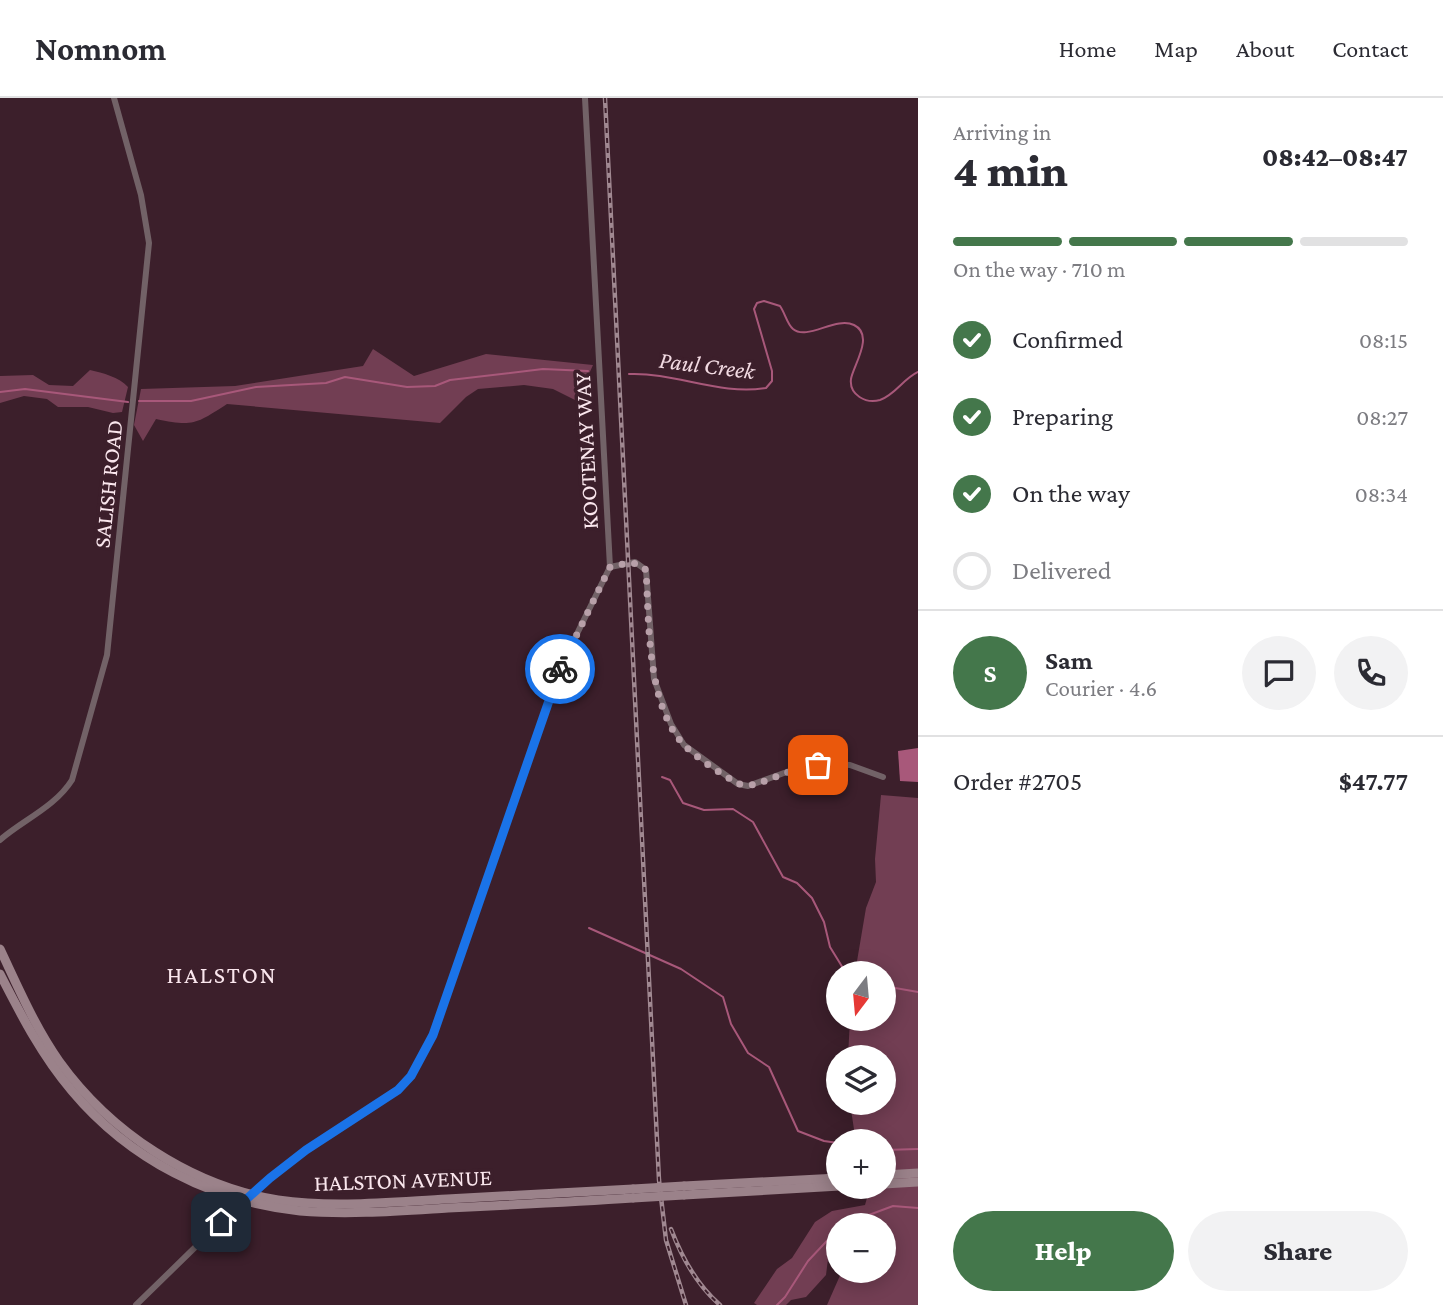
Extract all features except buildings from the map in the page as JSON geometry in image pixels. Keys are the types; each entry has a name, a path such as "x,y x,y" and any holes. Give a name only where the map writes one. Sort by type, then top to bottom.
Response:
{"main road":[{"name":"HALSTON AVENUE","path":"0,949 44,1038 78,1085 139,1142 223,1185 277,1199 331,1204 633,1194"},
{"name":"HALSTON AVENUE","path":"0,974 51,1064 93,1114 112,1132 157,1164 220,1194 275,1207 331,1213 377,1212 826,1179"},
{"path":"896,1174 918,1173"},
{"path":"896,1183 918,1182"},
{"name":"HALSTON AVENUE","path":"684,1191 826,1186"}],"street":[{"name":"SALISH ROAD","path":"0,840 50,804 72,780 107,655 149,243 141,195 114,98"},
{"name":"KOOTENAY WAY","path":"136,1305 270,1178 306,1150 398,1090 424,1056 562,664 610,567 585,98"},
{"path":"610,567 635,562 646,570 654,679 677,736 693,752 738,784 755,785 785,773 830,764 850,765 883,777"}],"shaded area":[{"path":"373,349 414,376 486,354 593,365 577,401 553,389 524,385 478,389 440,423 227,404 194,422 178,423 156,419 143,441 134,425 141,389 235,386 363,366"},
{"path":"90,370 115,378 128,387 122,412 113,413 88,407 58,407 47,399 24,396 0,403 0,376 33,375 49,385 73,386"},
{"path":"918,748 918,782 900,781 898,751"},
{"path":"881,795 918,798 918,1305 827,1305 837,1283 896,1283 896,1213 829,1213 865,1205 867,1199 896,1199 896,1129 854,1129 852,1115 896,1115 896,1045 849,1045 849,1031 896,1031 896,961 857,961 866,908 876,882 875,859"},
{"path":"826,1215 826,1275 806,1297 791,1300 786,1305 754,1303 777,1269 792,1258 815,1222"}],"waterway":[{"name":"Paul Creek","path":"629,374 663,376 732,389 766,388 772,381 772,371 754,309 757,303 764,301 780,306 791,327 799,332 847,323 860,330 863,343 851,385 856,394 864,399 875,401 885,398 918,372"},
{"name":"Paul Creek","path":"139,401 191,401 256,387 326,383 345,377 407,387 435,386 450,380 543,369 588,371"},
{"name":"Paul Creek","path":"0,392 25,389 128,402"},
{"path":"662,777 670,780 683,803 704,810 733,809 753,822 783,877 797,883 812,898 824,922 830,947 839,961"},
{"path":"589,928 681,969 723,997 731,1024 748,1053 769,1067 798,1131 826,1141"},
{"path":"896,988 918,992"},
{"path":"896,1150 918,1149"},
{"path":"874,1213 893,1206 918,1208"},
{"path":"777,1305 808,1261 826,1242"}],"railway":[{"path":"605,98 659,1180 666,1240 686,1305"},
{"path":"671,1229 691,1270 704,1289 720,1305"}],"way so far":[{"path":"560,669 610,567 635,562 646,570 654,679 671,724 684,745 738,784 748,786 818,765"}],"district":[{"name":"HALSTON","path":"222,974"}],"route":[{"path":"221,1222 306,1150 398,1090 424,1056 560,669"}]}
